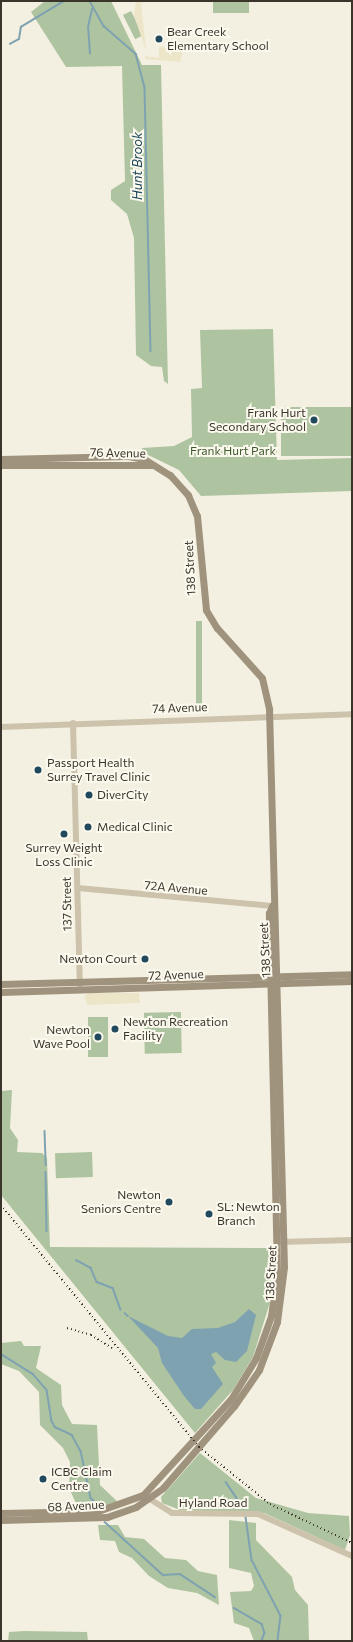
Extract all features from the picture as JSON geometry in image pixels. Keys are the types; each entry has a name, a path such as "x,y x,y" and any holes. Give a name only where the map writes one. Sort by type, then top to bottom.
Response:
{"main road":[{"name":"76 Avenue","path":"1,459 128,456 144,459 152,465"},
{"path":"78,464 128,456"},
{"name":"76 Avenue","path":"1,465 152,465"},
{"name":"138 Street","path":"146,1498 219,1413 252,1368 272,1309 280,1242 275,980 269,913 272,906 269,717 260,674 217,628 206,610 201,592 199,526 192,503 177,481 152,465"},
{"name":"72 Avenue","path":"275,980 352,974"},
{"name":"72 Avenue","path":"1,992 80,986 275,980 352,981"},
{"name":"72 Avenue","path":"1,984 80,986"},
{"name":"68 Avenue","path":"1,1513 74,1512 108,1509 146,1498"},
{"name":"68 Avenue","path":"1,1520 107,1517 146,1498"},
{"path":"1,1520 22,1512"},
{"path":"38,1519 74,1512"}],"street":[{"name":"74 Avenue","path":"1,727 9,725 352,714"},
{"name":"74 Avenue","path":"1,723 9,725"},
{"name":"137 Street","path":"72,723 80,986"},
{"name":"72A Avenue","path":"78,888 272,906"},
{"path":"280,1242 352,1240"},
{"name":"Hyland Road","path":"146,1498 172,1513 258,1514 352,1556"}],"green space":[{"path":"45,1 111,1 142,65 161,65 168,384 164,381 162,367 151,366 136,355 134,238 127,214 111,200 111,190 125,181 122,66 66,67 31,12"},
{"path":"213,1 249,1 249,13 213,13"},
{"path":"131,11 143,35 135,39 123,15"},
{"name":"Frank Hurt Park","path":"273,329 277,460 352,458 352,491 201,496 179,470 142,452 142,448 174,446 192,437 191,389 202,388 200,330"},
{"path":"281,407 352,407 352,456 281,456"},
{"path":"196,621 202,621 202,712 196,712"},
{"path":"181,1012 182,1053 145,1054 144,1013"},
{"name":"Newton Wave Pool","path":"88,1017 108,1017 108,1057 88,1057"},
{"path":"12,1090 10,1128 18,1140 17,1152 42,1153 47,1158 50,1247 273,1248 271,1299 253,1357 233,1390 195,1433 1,1195 1,1091"},
{"path":"92,1152 93,1177 56,1178 55,1153"},
{"path":"21,1341 24,1346 41,1346 36,1368 61,1385 62,1405 72,1424 97,1425 100,1485 120,1504 110,1509 79,1510 69,1488 70,1462 63,1448 40,1425 39,1392 19,1371 1,1364 1,1343"},
{"path":"200,1453 256,1498 308,1513 349,1516 350,1535 345,1550 264,1513 180,1510 162,1503 161,1497"},
{"path":"229,1520 256,1523 256,1540 292,1577 295,1590 308,1605 309,1641 254,1641 249,1628 234,1623 230,1592 251,1591 254,1586 251,1573 229,1568"},
{"path":"98,1525 118,1525 125,1537 144,1539 165,1558 186,1560 198,1571 217,1575 219,1605 197,1593 168,1588 149,1576 132,1558 119,1552 115,1541 100,1540"},
{"path":"9,1632 87,1632 88,1641 8,1641"}],"shaded area":[{"path":"136,1 164,1 141,2 146,50 134,16"},
{"path":"159,47 165,47 166,52 183,51 180,62 145,59 145,56 159,58"},
{"path":"88,993 139,993 140,1003 88,1005 84,997"}],"water":[{"path":"249,1309 256,1315 247,1351 236,1362 225,1360 216,1352 211,1354 216,1363 212,1367 223,1384 201,1409 195,1409 184,1396 162,1363 158,1348 128,1316 168,1336 182,1338 192,1329 218,1328 235,1322"}],"waterway":[{"path":"10,44 19,39 21,27 64,1"},
{"name":"Hunt Brook","path":"90,1 104,26 136,54 145,88 151,351"},
{"path":"90,54 88,27 92,9"},
{"path":"45,1131 46,1165"},
{"path":"46,1172 47,1231"},
{"path":"76,1260 91,1268 97,1282 113,1288 121,1310"},
{"path":"125,1313 128,1316"},
{"path":"1,1354 33,1374 47,1390 52,1421 55,1427 72,1435 81,1451 91,1498 96,1503"},
{"path":"226,1482 244,1509"},
{"path":"246,1517 252,1560 281,1616 278,1641"},
{"path":"105,1522 163,1575 180,1574 215,1597"},
{"path":"234,1608 262,1624 265,1633 262,1641"}],"railway":[{"path":"1,1205 199,1447 270,1504 352,1543"},
{"path":"67,1328 91,1335 112,1348"}],"place":[{"name":"Bear Creek Elementary School","path":"159,39"},
{"name":"Frank Hurt Secondary School","path":"314,420"},
{"name":"Passport Health Surrey Travel Clinic","path":"38,770"},
{"name":"DiverCity","path":"89,795"},
{"name":"Medical Clinic","path":"88,827"},
{"name":"Surrey Weight Loss Clinic","path":"64,834"},
{"name":"Newton Court","path":"145,959"},
{"name":"Newton Recreation Facility","path":"115,1029"},
{"name":"Newton Wave Pool","path":"98,1037"},
{"name":"Newton Seniors Centre","path":"169,1202"},
{"name":"SL: Newton Branch","path":"209,1214"},
{"name":"ICBC Claim Centre","path":"43,1479"}]}
